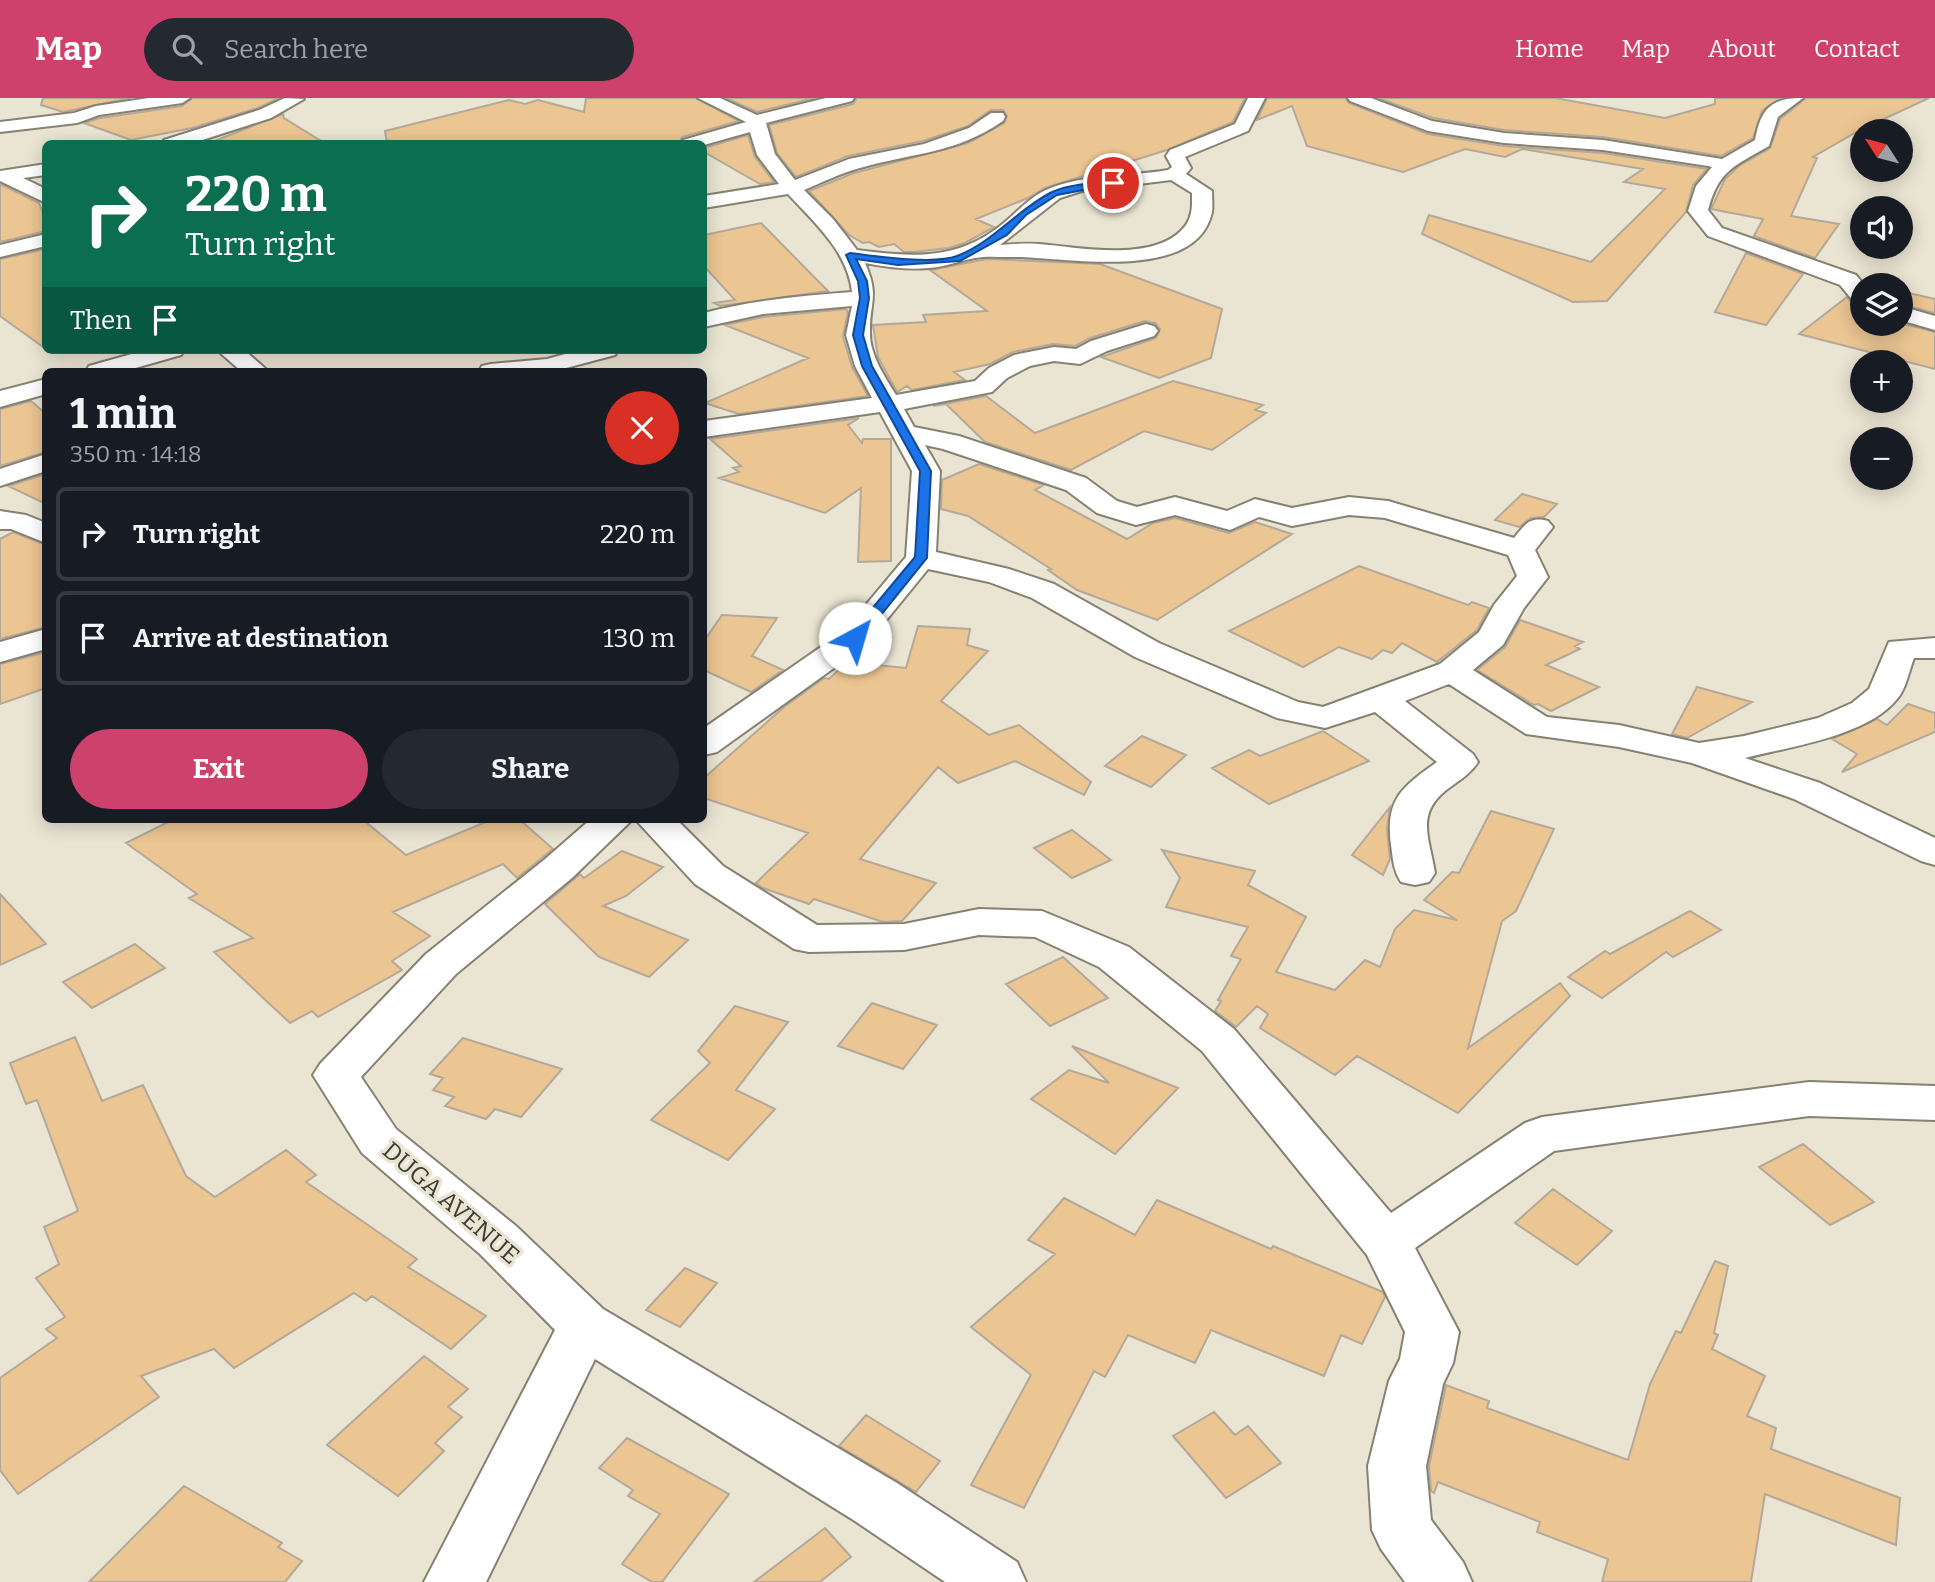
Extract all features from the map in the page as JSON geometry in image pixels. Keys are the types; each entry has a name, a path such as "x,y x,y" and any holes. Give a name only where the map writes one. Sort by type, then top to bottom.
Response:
{"street":[{"path":"0,127 76,118 181,98"},
{"path":"183,140 265,114 296,99 293,98"},
{"path":"706,98 756,122"},
{"path":"701,140 846,98"},
{"path":"850,255 922,263 957,259 1004,233 1023,213 1055,194 1090,185 1174,174 1182,168 1176,154 1242,127 1252,103 1257,98"},
{"path":"1356,98 1428,126 1504,138 1603,145 1683,155 1713,161 1723,166"},
{"path":"1795,98 1777,108 1766,119 1763,142 1723,166 1705,186 1698,211 1715,232 1847,280 1850,283"},
{"path":"128,106 152,123 189,138"},
{"path":"0,127 18,116 20,108"},
{"path":"707,202 792,188 855,163 928,149 954,140 998,117"},
{"path":"707,742 855,638 921,558 926,471 867,366 858,335 864,298 862,281 850,255 827,223 792,188 766,155 756,122"},
{"path":"42,170 4,176 42,195"},
{"path":"970,252 1039,250 1084,256 1169,249 1188,235 1200,218 1204,203 1202,191 1174,174"},
{"path":"0,251 42,241"},
{"path":"24,246 42,255"},
{"path":"707,319 739,310 781,303 864,298"},
{"path":"1913,317 1935,323"},
{"path":"707,429 887,404 982,387 998,373 1023,360 1054,354 1080,356 1099,346 1146,331"},
{"path":"109,368 159,354"},
{"path":"234,354 252,368"},
{"path":"555,368 595,354"},
{"path":"0,399 42,387"},
{"path":"904,433 950,442 1076,484 1107,507 1136,516 1175,506 1230,521 1255,508 1292,517 1349,506 1388,510 1529,538 1533,578 1510,605 1492,638 1452,671 1325,718 1289,711 1147,650 1043,591 998,575 921,558"},
{"path":"0,478 42,463"},
{"path":"0,520 16,522 42,532"},
{"path":"0,652 42,640"},
{"path":"1699,754 1745,747 1830,725 1864,710 1884,694 1901,649 1935,648"},
{"path":"1452,671 1538,727 1619,736 1699,754 1807,791 1935,853"},
{"path":"1380,699 1460,762 1416,795 1407,821 1415,873"},
{"name":"DUGA AVENUE","path":"584,1325 498,1240 379,1141 336,1075 442,964 610,823"},
{"path":"658,823 684,846 709,875 809,939 904,937 979,922 1042,924 1114,957 1217,1040 1387,1242 1432,1332 1426,1363 1416,1381 1397,1465 1402,1530 1442,1582"},
{"path":"1387,1242 1542,1135 1809,1099 1935,1103"},
{"path":"454,1582 532,1433 584,1325 876,1502 996,1582"}],"building":[{"path":"43,98 131,98 63,112 41,105"},
{"path":"192,98 279,98 258,108 192,128 131,140 84,123 100,118 182,106"},
{"path":"586,98 696,98 739,121 682,137 681,140 386,140 385,131 509,100 525,104 538,100 584,112"},
{"path":"726,98 815,98 757,112"},
{"path":"857,98 1245,98 1233,122 1167,150 1045,188 1028,198 976,219 994,227 965,243 949,248 904,252 894,244 879,247 869,242 863,243 849,235 809,191 854,173 968,143 1004,123 1007,116 1003,110 991,110 968,126 923,141 848,156 796,177 777,153 769,125 853,104"},
{"path":"1267,98 1345,98 1349,103 1428,134 1504,146 1603,153 1707,169 1693,185 1686,212 1607,301 1573,302 1422,234 1429,215 1591,262 1665,189 1624,182 1643,169 1522,149 1505,157 1465,149 1403,172 1307,146 1292,106 1257,120"},
{"path":"1378,98 1555,98 1665,118 1715,104 1715,98 1781,98 1762,111 1753,138 1721,156 1603,137 1504,130 1433,118"},
{"path":"1806,98 1929,98 1884,119 1850,119 1850,136 1813,157 1817,158 1791,216 1839,224 1815,258 1754,236 1763,219 1711,209 1725,179 1739,166 1770,148 1780,119"},
{"path":"283,114 284,118 320,140 217,140"},
{"path":"748,135 755,157 774,182 760,184 707,154 707,147"},
{"path":"0,184 39,203 42,211 42,232 0,242"},
{"path":"761,223 828,291 720,306 714,303 735,300 707,269 707,234"},
{"path":"42,250 42,346 0,316 0,259"},
{"path":"1746,253 1803,274 1766,325 1715,312"},
{"path":"987,259 1100,264 1222,309 1211,358 1159,378 1101,357 1156,338 1160,329 1155,323 1145,321 1090,338 1075,346 1053,344 1013,352 990,364 954,372 965,380 912,390 907,386 897,392 878,357 873,325 926,322 923,315 987,311 930,270"},
{"path":"1913,294 1935,299 1935,313 1913,307"},
{"path":"1847,297 1850,301 1850,336 1913,336 1913,326 1935,332 1935,369 1913,363 1913,350 1861,350 1799,334"},
{"path":"846,309 848,312 843,336 852,367 868,396 739,414 707,404 808,358 725,325 763,317"},
{"path":"1173,381 1263,405 1255,410 1266,413 1212,450 1144,431 1071,470 985,442 946,404 933,406 986,396 1035,433"},
{"path":"31,401 42,411 42,453 0,466 0,409"},
{"path":"859,418 848,425 862,443 863,439 891,439 891,561 858,562 861,488 825,513 719,478 739,472 733,468 741,466 710,439"},
{"path":"979,464 1044,485 1035,490 1127,539 1153,523 1175,518 1229,533 1255,522 1292,534 1157,620 1077,590 1048,570 1051,569 968,516 941,509 942,480"},
{"path":"42,475 42,502 8,486"},
{"path":"1522,494 1557,504 1544,517 1531,518 1519,527 1495,520"},
{"path":"13,532 42,543 42,628 0,639 0,539"},
{"path":"1359,566 1468,605 1472,602 1489,608 1477,630 1437,662 1402,643 1392,653 1383,650 1372,659 1339,647 1303,667 1229,631"},
{"path":"722,615 777,618 752,656 783,670 751,692 707,671 707,637"},
{"path":"1520,620 1583,642 1575,646 1580,649 1546,665 1599,687 1551,711 1538,704 1534,705 1477,670 1505,647"},
{"path":"918,626 970,629 967,645 988,651 941,701 989,735 1019,725 1091,782 1084,795 1015,761 958,783 938,767 860,859 936,883 902,921 883,922 814,899 809,904 763,888 756,883 808,833 707,799 707,775 784,707 824,678 829,679 847,662 906,668"},
{"path":"42,653 42,689 0,704 0,664"},
{"path":"1697,687 1752,702 1687,738 1672,734"},
{"path":"1908,704 1935,713 1935,732 1842,772 1857,754 1832,739 1877,719 1887,725"},
{"path":"1323,731 1369,761 1269,804 1212,768 1249,750 1260,756"},
{"path":"1142,736 1186,755 1151,787 1105,766"},
{"path":"1390,807 1387,829 1390,859 1383,875 1352,855"},
{"path":"1491,811 1554,829 1516,911 1502,921 1468,1048 1560,983 1570,996 1458,1113 1357,1056 1335,1075 1260,1028 1268,1014 1257,1006 1236,1027 1215,1011 1221,1001 1218,1000 1241,959 1231,956 1248,927 1166,907 1180,878 1162,850 1255,871 1248,885 1306,917 1276,972 1335,990 1365,960 1380,967 1395,929 1414,910 1457,920 1424,900 1452,872 1459,873"},
{"path":"166,823 367,823 406,855 483,823 524,823 553,849 517,878 503,864 393,912 430,936 392,961 402,970 318,1017 312,1011 290,1023 214,952 253,938 189,898 197,894 126,843"},
{"path":"1072,830 1111,860 1072,878 1034,848"},
{"path":"622,851 663,867 626,896 603,906 688,940 649,977 599,957 545,904 580,874 584,878"},
{"path":"0,894 46,944 0,965"},
{"path":"1690,911 1721,930 1673,957 1666,952 1602,998 1568,977 1605,951 1610,954"},
{"path":"135,944 165,968 92,1008 63,982"},
{"path":"1063,957 1108,998 1050,1026 1006,984"},
{"path":"872,1003 937,1025 903,1069 838,1046"},
{"path":"735,1006 788,1022 736,1090 775,1109 728,1160 651,1120 710,1063 698,1051"},
{"path":"75,1037 102,1101 143,1085 186,1176 215,1197 286,1150 316,1175 306,1182 417,1259 408,1267 486,1316 451,1349 372,1296 366,1301 354,1293 234,1368 214,1349 141,1376 159,1397 18,1494 0,1470 0,1378 57,1338 46,1329 65,1317 36,1278 59,1264 44,1227 78,1211 37,1100 26,1104 10,1063"},
{"path":"463,1038 562,1069 521,1117 495,1109 486,1119 445,1106 454,1097 433,1090 443,1078 430,1074"},
{"path":"1072,1046 1178,1088 1115,1154 1031,1099 1069,1070 1109,1083"},
{"path":"1803,1144 1874,1202 1830,1225 1759,1167"},
{"path":"1553,1189 1612,1231 1577,1265 1515,1223"},
{"path":"1064,1198 1135,1235 1157,1200 1271,1249 1273,1246 1383,1292 1385,1297 1362,1344 1341,1335 1324,1376 1211,1330 1195,1363 1128,1335 1105,1377 1094,1371 1024,1508 971,1485 1031,1375 971,1327 1055,1254 1028,1240"},
{"path":"1715,1261 1728,1266 1714,1333 1718,1335 1712,1349 1765,1376 1747,1416 1776,1428 1771,1449 1900,1498 1896,1545 1765,1494 1751,1582 1602,1582 1608,1559 1537,1532 1540,1522 1438,1482 1434,1493 1431,1491 1429,1466 1446,1385 1489,1401 1487,1408 1628,1460 1650,1384 1676,1331 1681,1333"},
{"path":"685,1268 717,1283 680,1327 646,1310"},
{"path":"424,1356 468,1389 448,1407 462,1417 435,1443 444,1451 398,1496 327,1445"},
{"path":"1214,1412 1235,1435 1248,1426 1281,1463 1226,1498 1173,1436"},
{"path":"866,1415 940,1461 916,1492 839,1446"},
{"path":"627,1438 729,1494 662,1582 652,1582 622,1564 660,1514 628,1496 633,1490 599,1468"},
{"path":"184,1486 282,1543 278,1547 302,1561 285,1582 89,1582"},
{"path":"825,1528 851,1557 820,1582 754,1582"}],"route":[{"path":"855,638 921,558 926,471 867,366 858,335 864,298 862,281 850,255 922,263 957,259 1004,233 1023,213 1055,194 1090,185 1113,183"}]}
